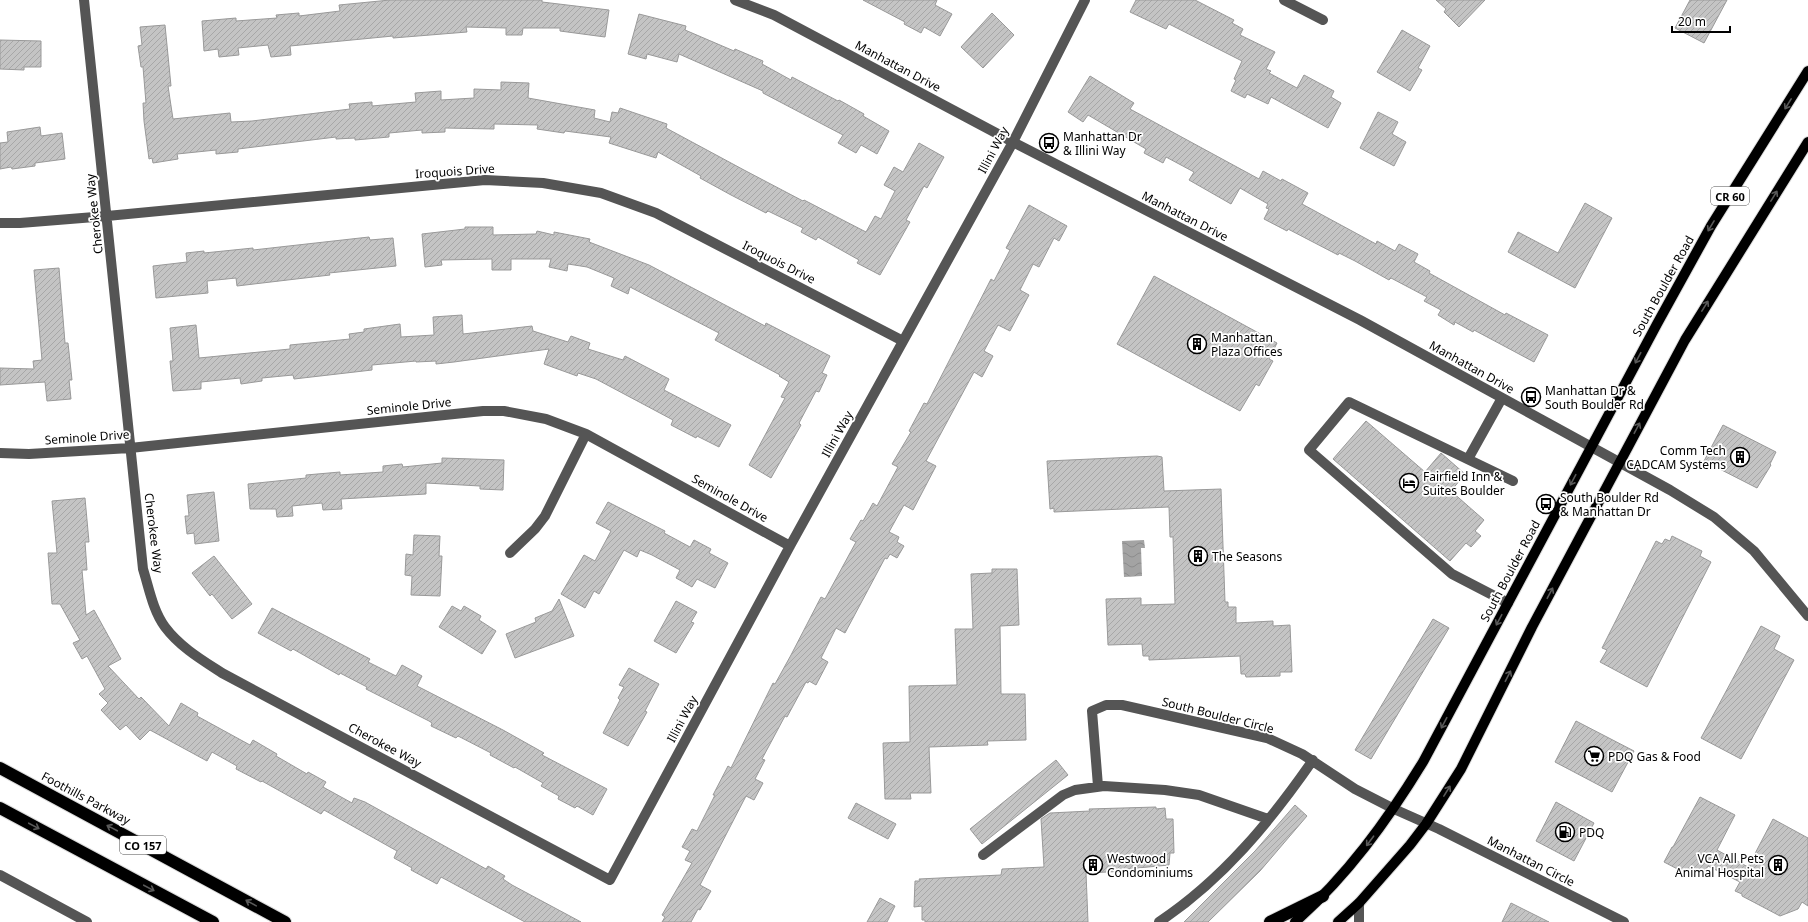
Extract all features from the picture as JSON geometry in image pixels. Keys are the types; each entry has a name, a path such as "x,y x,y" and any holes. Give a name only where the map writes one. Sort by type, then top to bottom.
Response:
{"highway":[{"name":"Foothills Parkway","path":"0,768 285,922"},
{"name":"CO 157","path":"0,808 213,922"},
{"path":"1270,922 1323,896"}],"main road":[{"name":"South Boulder Road","path":"1296,922 1323,896 1362,852 1394,810 1423,762 1711,226 1808,70"},
{"name":"CR 60","path":"1619,463 1685,340 1808,142"},
{"path":"1338,922 1359,903 1410,845 1426,824 1461,769 1532,627 1619,463"}],"street":[{"name":"Cherokee Way","path":"84,0 143,569 157,611 165,626 189,651 222,674 610,880"},
{"name":"Manhattan Drive","path":"735,0 774,16 1013,142 1360,320 1592,446 1619,463"},
{"name":"Illini Way","path":"610,880 790,546 1013,142 1085,0"},
{"path":"1284,0 1323,20"},
{"name":"Iroquois Drive","path":"0,223 20,224 485,180 544,182 601,193 656,213 903,341"},
{"path":"1468,459 1502,398"},
{"path":"1508,603 1452,574 1309,450 1349,402 1513,481"},
{"name":"Seminole Drive","path":"0,453 29,454 130,448 483,411 504,412 546,419 586,434 790,546"},
{"path":"510,554 535,529 545,516 586,434"},
{"path":"1619,463 1670,490 1720,522 1754,551 1808,616"},
{"name":"South Boulder Circle","path":"1098,786 1092,711 1106,705 1122,705 1267,738 1313,760 1355,789 1394,810"},
{"path":"1160,922 1181,908 1235,860 1291,791 1313,760"},
{"path":"983,856 1062,795 1075,790 1098,786 1165,790 1199,795 1268,819"},
{"name":"Manhattan Circle","path":"1394,810 1426,824 1624,922"},
{"path":"0,875 87,922"},
{"path":"1359,903 1359,922"}],"water":[{"path":"1144,540 1145,548 1141,548 1142,576 1124,577 1122,541"}],"building":[{"path":"390,0 542,0 542,2 609,10 605,37 560,31 560,28 523,28 522,35 506,35 506,28 466,27 467,32 393,38 393,36 290,46 291,55 271,57 268,45 238,48 239,55 219,57 218,49 204,51 202,21 236,18 236,21 277,18 276,15 299,13 299,16 340,11 339,5"},
{"path":"863,0 937,0 935,5 952,14 940,36 924,27 921,33 904,24 905,22"},
{"path":"1136,0 1195,0 1234,20 1232,23 1243,29 1240,35 1275,52 1266,69 1271,71 1269,73 1297,88 1304,75 1334,91 1331,97 1341,103 1328,128 1271,97 1268,104 1247,94 1245,98 1231,91 1236,80 1234,79 1242,61 1169,24 1166,29 1130,12"},
{"path":"1436,0 1485,0 1459,27 1444,12 1446,9"},
{"path":"1690,0 1727,0 1704,43 1675,28"},
{"path":"992,13 1014,35 983,68 961,47"},
{"path":"639,14 686,26 685,30 734,51 735,49 763,61 762,64 791,80 792,77 864,114 863,116 889,131 877,154 861,145 856,153 838,143 843,135 763,93 763,91 679,54 677,62 647,54 646,59 628,54"},
{"path":"165,25 171,86 168,86 173,119 230,113 231,122 252,121 350,109 349,104 372,102 372,106 416,102 415,93 441,91 441,100 474,98 474,89 501,90 501,82 529,83 528,98 595,110 594,118 610,122 612,112 618,113 620,108 667,124 666,128 803,201 804,200 866,232 875,216 881,219 895,191 884,185 894,167 903,172 919,143 944,157 927,188 924,186 906,220 910,222 880,275 857,263 859,260 818,237 816,240 801,232 803,228 768,211 766,213 731,195 658,152 656,158 609,143 611,137 537,129 538,125 494,124 494,129 445,128 445,132 422,133 422,130 389,133 389,137 355,140 355,138 336,139 336,137 238,149 238,152 216,154 216,150 177,154 178,159 153,163 152,158 149,159 144,121 143,103 146,103 143,67 141,67 138,46 142,45 140,27"},
{"path":"1402,30 1430,46 1418,68 1422,70 1410,91 1377,72"},
{"path":"0,40 41,41 41,67 24,67 24,70 0,69"},
{"path":"1090,76 1134,103 1130,109 1259,179 1263,171 1308,193 1302,204 1376,244 1377,241 1395,251 1399,244 1418,254 1414,262 1430,271 1429,273 1505,315 1506,313 1548,335 1534,362 1474,330 1473,332 1455,322 1454,325 1438,315 1441,310 1424,301 1427,297 1391,278 1389,280 1339,253 1338,255 1288,229 1287,231 1264,219 1269,209 1266,208 1268,204 1240,188 1231,204 1189,180 1194,172 1166,157 1163,163 1144,153 1146,149 1088,115 1083,122 1068,112"},
{"path":"1378,112 1398,122 1392,134 1406,142 1394,166 1360,148"},
{"path":"40,127 41,136 62,133 65,159 35,163 35,166 0,169 0,143 8,142 7,132"},
{"path":"1585,203 1612,218 1575,288 1508,252 1518,232 1558,253"},
{"path":"1029,205 1067,226 1059,241 1054,238 1039,267 1033,264 1020,290 1029,295 1010,331 998,325 984,351 993,356 982,377 974,372 926,461 936,466 913,510 904,505 889,532 899,537 897,542 904,546 897,558 890,554 887,559 885,558 845,633 836,628 821,658 828,662 816,685 809,681 808,683 806,682 787,717 785,716 762,759 765,760 755,779 763,783 754,800 746,796 700,885 711,891 700,910 698,909 691,922 662,922 665,917 662,915 692,863 685,860 690,851 682,847 692,829 697,831 715,795 713,795 728,766 731,768 773,683 775,684 821,597 825,599 856,542 850,539 861,520 863,521 873,503 877,506 898,467 892,464 911,432 909,431 924,403 927,404 991,279 994,281 1010,250 1006,248"},
{"path":"465,227 493,227 493,235 536,234 537,231 554,235 554,232 590,239 589,242 649,265 765,326 766,323 830,356 822,373 827,375 819,392 816,391 799,423 801,425 771,478 749,465 785,398 781,397 789,382 779,376 780,375 715,340 719,333 630,287 628,294 611,286 614,278 587,267 568,264 567,271 549,267 551,259 511,259 511,270 492,270 492,259 441,260 442,265 425,267 422,234 465,229"},
{"path":"369,237 370,240 393,238 396,266 329,273 330,275 237,286 236,278 207,281 208,293 156,298 153,266 187,262 186,253 204,251 204,253 253,248 253,250"},
{"path":"59,268 65,343 68,343 72,380 69,380 71,399 47,401 45,382 0,385 0,368 34,369 33,361 42,360 34,270"},
{"name":"Manhattan Plaza Offices","path":"1154,276 1277,343 1269,359 1273,361 1259,386 1256,384 1240,411 1117,344"},
{"path":"462,315 463,334 532,326 533,331 568,342 571,336 590,343 588,349 623,360 625,356 669,379 664,390 731,425 719,447 697,436 696,438 671,425 673,420 596,379 578,373 577,376 544,364 549,349 436,364 436,361 416,361 372,365 372,370 294,379 293,375 262,378 262,381 241,384 240,378 201,382 201,389 173,391 170,361 173,361 170,328 196,325 199,358 290,349 290,345 350,339 349,334 364,332 364,329 400,324 401,337 434,335 433,317"},
{"name":"Fairfield Inn & Suites Boulder","path":"1366,421 1425,472 1441,453 1465,474 1451,491 1484,520 1475,531 1481,536 1471,547 1466,543 1450,561 1333,459"},
{"name":"Comm Tech CADCAM Systems","path":"1723,425 1776,452 1770,464 1771,465 1757,488 1704,461"},
{"name":"The Seasons","path":"1162,457 1164,491 1221,489 1225,602 1228,602 1228,607 1236,607 1236,623 1273,621 1273,626 1290,625 1292,672 1280,672 1280,676 1246,677 1245,674 1241,674 1240,656 1149,660 1149,656 1143,656 1142,644 1108,645 1106,599 1141,598 1141,605 1175,604 1173,537 1170,537 1169,507 1054,512 1054,508 1050,509 1047,461"},
{"path":"442,458 504,460 503,490 480,489 480,486 426,483 426,494 341,499 342,509 323,510 322,503 292,506 293,516 277,517 276,509 250,509 248,484 306,478 306,475 340,472 340,475 383,472 383,466 402,464 403,467 442,463"},
{"path":"214,492 219,541 195,544 194,533 187,534 185,516 189,516 187,495"},
{"path":"85,498 89,542 85,542 87,570 82,570 86,615 94,610 121,659 108,666 139,699 141,697 169,726 181,703 198,713 197,716 250,745 253,740 277,754 276,756 307,774 308,772 326,782 323,787 352,803 354,798 365,802 486,869 488,866 505,876 503,879 512,885 581,922 525,922 441,877 437,884 411,870 412,868 394,858 397,851 324,810 321,814 262,781 261,782 236,769 237,766 212,752 207,761 150,730 140,740 126,725 120,730 101,710 108,703 99,694 105,689 87,656 82,659 73,643 80,640 60,604 52,604 48,553 57,553 52,501"},
{"path":"608,502 665,531 664,533 690,547 694,540 711,549 709,553 728,563 715,588 697,579 692,587 676,578 680,570 640,550 637,557 624,550 599,594 594,591 585,608 561,594 584,555 595,561 611,531 596,523"},
{"path":"414,535 440,536 439,556 442,556 440,596 411,595 412,576 405,575 406,554 413,555"},
{"path":"1672,536 1702,551 1700,556 1711,562 1647,687 1600,662 1607,650 1602,648 1656,541 1662,544 1665,539 1670,541"},
{"path":"214,556 252,604 232,619 212,594 210,596 192,573"},
{"path":"992,569 1017,569 1019,625 1000,626 1001,694 1025,694 1026,740 987,741 988,745 929,747 931,793 910,793 911,799 885,799 883,743 910,742 909,686 957,685 955,629 973,629 971,574 992,573"},
{"path":"559,599 574,636 515,658 506,634 536,622 535,618 552,611"},
{"path":"676,601 697,612 691,622 694,623 676,653 654,641"},
{"path":"452,606 461,611 464,606 481,616 479,620 496,631 482,654 439,627"},
{"path":"272,608 370,659 368,662 396,676 402,665 422,676 417,686 503,730 544,753 542,755 607,789 593,815 577,806 575,808 558,799 559,796 541,786 543,783 490,755 491,753 458,736 456,738 431,726 432,723 429,721 366,689 367,687 340,673 339,675 293,649 291,651 258,633"},
{"path":"1433,619 1449,628 1371,759 1355,750"},
{"path":"1761,626 1780,636 1774,649 1794,660 1741,759 1701,738"},
{"path":"629,668 659,684 645,711 647,712 628,746 603,733 620,700 618,698 624,687 619,685"},
{"name":"PDQ Gas & Food","path":"1576,721 1634,751 1612,792 1555,762"},
{"path":"1056,760 1068,775 982,844 970,829"},
{"path":"1700,797 1735,815 1717,850 1748,867 1773,819 1808,838 1808,906 1802,902 1798,909 1780,916 1742,896 1742,894 1735,891 1740,882 1708,866 1702,877 1691,872 1689,875 1664,862"},
{"name":"PDQ","path":"1556,802 1594,823 1574,861 1536,841"},
{"path":"856,803 896,824 888,839 848,818"},
{"path":"1295,805 1307,816 1260,871 1208,922 1184,922 1255,851"},
{"name":"Westwood Condominiums","path":"1156,807 1156,809 1165,808 1166,819 1173,819 1174,853 1170,853 1169,865 1127,869 1128,871 1086,873 1088,922 925,922 925,920 922,920 922,906 914,907 915,881 920,881 919,879 1001,875 1002,869 1044,867 1041,819 1050,813 1090,811 1089,809"},
{"path":"880,898 895,906 887,922 867,922"},
{"path":"1511,903 1549,922 1502,922"}],"place":[{"name":"Manhattan Dr & Illini Way","path":"1049,143"},
{"name":"Manhattan Plaza Offices","path":"1197,344"},
{"name":"Manhattan Dr & South Boulder Rd","path":"1531,397"},
{"name":"Comm Tech CADCAM Systems","path":"1740,457"},
{"name":"Fairfield Inn & Suites Boulder","path":"1409,483"},
{"name":"South Boulder Rd & Manhattan Dr","path":"1546,504"},
{"name":"The Seasons","path":"1198,556"},
{"name":"PDQ Gas & Food","path":"1594,756"},
{"name":"PDQ","path":"1565,832"},
{"name":"Westwood Condominiums","path":"1093,865"},
{"name":"VCA All Pets Animal Hospital","path":"1778,865"}]}
